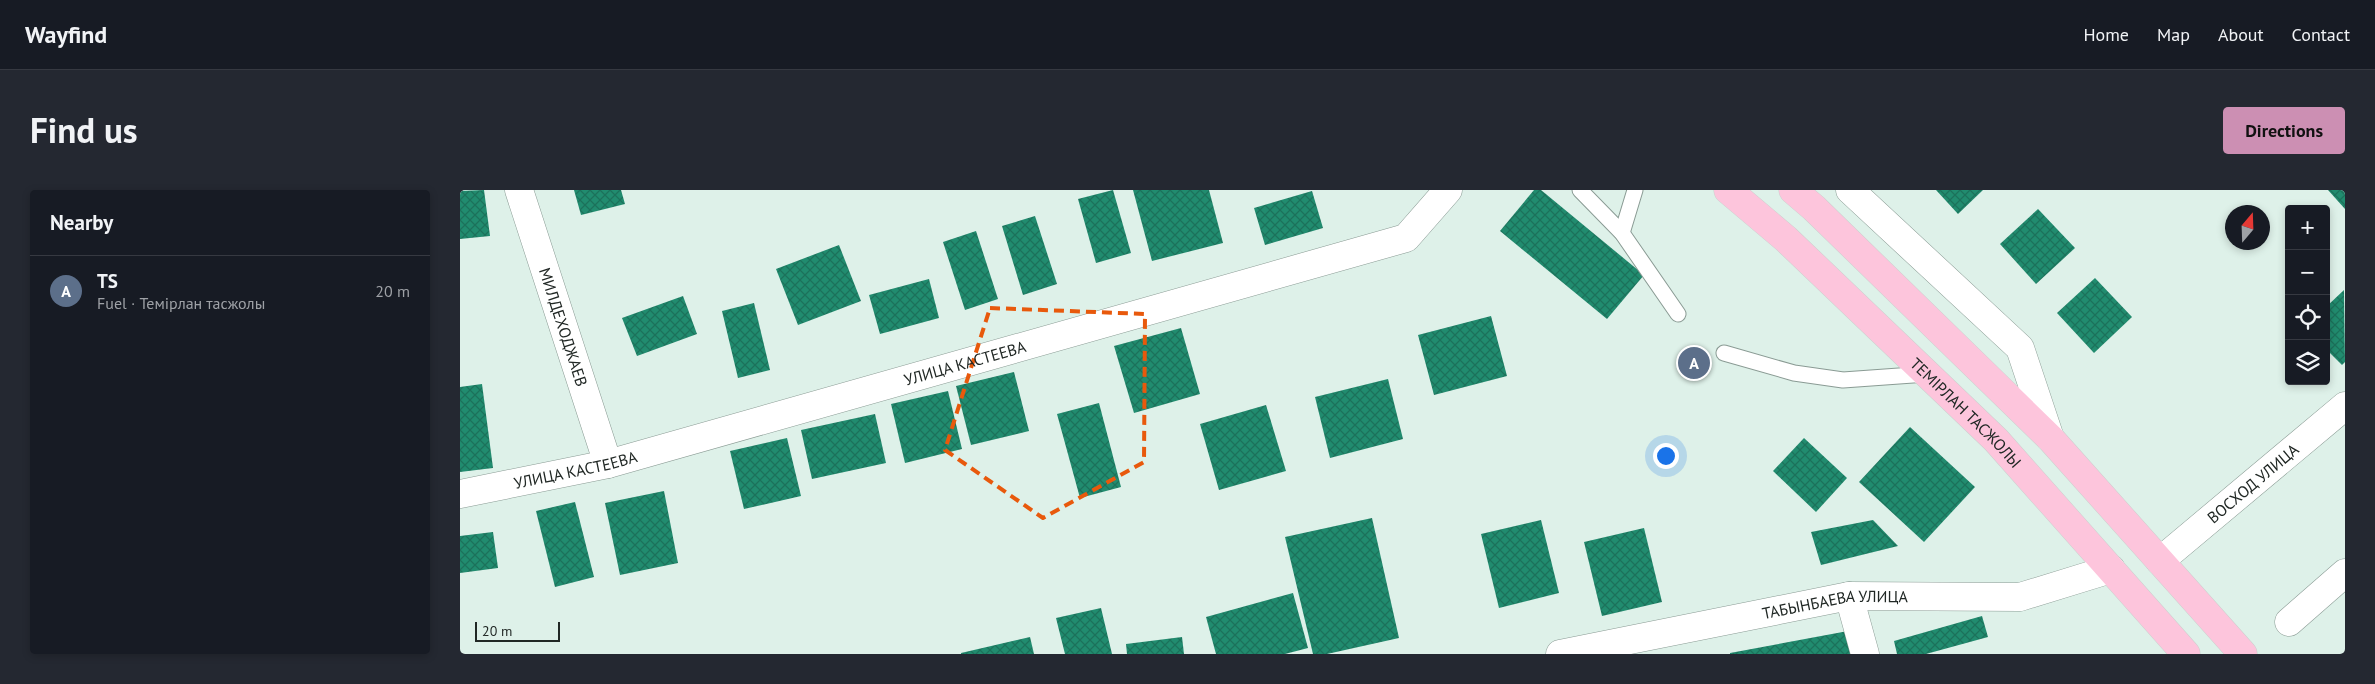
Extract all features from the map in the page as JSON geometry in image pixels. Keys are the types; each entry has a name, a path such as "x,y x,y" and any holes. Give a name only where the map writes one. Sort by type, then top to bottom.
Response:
{"main road":[{"name":"ТЕМІРЛАН ТАСЖОЛЫ","path":"1728,190 1786,239 1996,440 2186,654"},
{"path":"1793,190 1814,208 2050,438 2243,654"}],"street":[{"name":"МИЛДЕХОДЖАЕВ","path":"519,190 608,464"},
{"name":"УЛИЦА КАСТЕЕВА","path":"460,494 608,464 1406,238 1448,190"},
{"path":"1850,190 2020,348 2050,438"},
{"name":"ВОСХОД УЛИЦА","path":"2160,560 2345,406"},
{"name":"ТАБЫНБАЕВА УЛИЦА","path":"1560,654 1849,596 2020,597 2111,569"},
{"path":"2289,622 2345,573"},
{"path":"1849,596 1865,654"}],"lane":[{"path":"1580,190 1622,233 1678,314"},
{"path":"1622,233 1635,190"},
{"path":"1724,353 1794,373 1843,380 1928,374"}],"highlighted area":[{"path":"990,308 1145,314 1144,462 1043,518 945,450"}],"building":[{"path":"484,190 490,236 460,239 460,191"},
{"path":"574,190 621,190 625,204 581,215"},
{"path":"1113,190 1131,253 1096,263 1078,199"},
{"path":"1133,190 1209,190 1223,243 1152,261"},
{"path":"1534,190 1541,190 1644,275 1607,319 1500,231"},
{"path":"1936,190 1983,190 1958,214"},
{"path":"2328,190 2345,190 2345,209"},
{"path":"1312,191 1323,228 1265,245 1254,208"},
{"path":"2038,209 2075,248 2036,284 2000,244"},
{"path":"1035,216 1057,284 1023,295 1002,226"},
{"path":"976,231 998,299 965,310 943,242"},
{"path":"839,245 861,301 798,325 776,269"},
{"path":"2095,278 2132,317 2094,353 2057,313"},
{"path":"929,279 939,318 880,334 869,295"},
{"path":"2344,290 2345,362 2342,365 2330,353 2330,303"},
{"path":"683,296 697,334 637,356 622,318"},
{"path":"754,303 770,370 738,378 722,311"},
{"path":"1491,316 1507,376 1434,395 1418,335"},
{"path":"1181,328 1200,394 1134,413 1114,346"},
{"path":"1014,372 1029,431 971,445 956,386"},
{"path":"1388,379 1403,439 1330,458 1315,397"},
{"path":"482,384 493,468 460,472 460,387"},
{"path":"948,391 962,449 905,463 891,404"},
{"path":"1099,403 1121,487 1080,498 1057,414"},
{"path":"1266,405 1286,471 1219,490 1200,424"},
{"path":"875,414 886,463 812,479 801,430"},
{"path":"1910,427 1975,487 1924,542 1859,482"},
{"path":"787,438 801,496 744,509 730,451"},
{"path":"1804,438 1847,478 1816,512 1773,471"},
{"path":"664,491 678,563 620,575 605,503"},
{"path":"575,502 594,577 555,587 536,511"},
{"path":"1372,518 1399,638 1327,654 1313,654 1285,537"},
{"path":"1541,520 1559,593 1499,608 1481,534"},
{"path":"1873,520 1898,546 1821,565 1811,532"},
{"path":"1644,528 1662,602 1602,616 1584,542"},
{"path":"493,532 498,568 460,573 460,536"},
{"path":"1293,593 1308,648 1285,654 1216,654 1206,617"},
{"path":"1101,608 1112,654 1065,654 1056,618"},
{"path":"1982,616 1988,637 1926,654 1897,654 1894,641"},
{"path":"1848,631 1852,654 1730,654 1730,653"},
{"path":"1030,637 1034,654 961,654 961,653"},
{"path":"1182,637 1184,654 1127,654 1126,644"}],"place":[{"name":"TS","path":"1694,363"}]}
